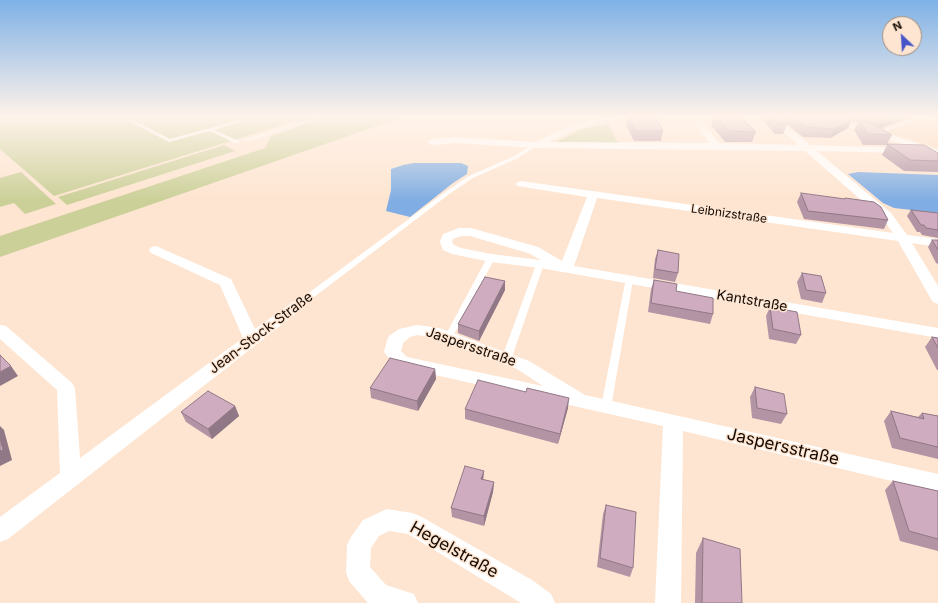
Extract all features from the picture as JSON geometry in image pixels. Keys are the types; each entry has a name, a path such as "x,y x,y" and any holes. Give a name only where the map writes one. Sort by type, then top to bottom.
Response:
{"street":[{"path":"522,145 716,146 934,152"},
{"path":"804,145 887,216 904,238 938,300"},
{"path":"913,145 934,152"},
{"name":"Leibnizstraße","path":"521,184 938,243"},
{"path":"566,269 593,195"},
{"name":"Kantstraße","path":"566,269 533,250 471,232 459,232 447,237 446,242 448,246 457,251 491,258 540,264 566,269 628,280 938,332"},
{"path":"156,250 226,282 252,339"},
{"name":"Jean-Stock-Straße","path":"0,531 298,305"},
{"path":"0,330 66,388 71,476"},
{"name":"Jaspersstraße","path":"582,402 523,365 433,332 417,330 405,333 395,340 392,352 401,362 582,402 606,407 673,422 938,483"},
{"path":"668,603 673,422"},
{"name":"Hegelstraße","path":"405,603 379,596 358,572 359,545 372,528 387,520 412,524 523,589 542,603"}],"lane":[{"name":"Jean-Stock-Straße","path":"298,305 450,191 471,177 514,158 533,146"},
{"path":"448,338 491,258"},
{"path":"506,360 540,264"},
{"path":"606,407 628,280"}],"shaded area":[{"path":"929,145 938,145 938,148"}],"green space":[{"path":"0,145 217,145 54,196 0,149"},
{"path":"224,145 235,151 67,205 58,197"},
{"path":"266,145 322,145 0,257 0,236 265,148"},
{"path":"21,172 56,204 25,214 14,203 0,207 0,178"}],"water":[{"path":"414,163 461,163 468,166 467,174 453,183 410,217 386,211 391,190 391,169"},
{"path":"858,172 938,175 938,213 894,208 883,203 848,174"}],"building":[{"path":"889,145 924,145 938,153 938,161 910,160"},
{"path":"801,193 874,202 881,207 888,220 808,211"},
{"path":"911,210 938,213 938,230 926,228 924,225 921,225"},
{"path":"932,240 938,240 938,250"},
{"path":"658,250 679,254 678,273 655,269"},
{"path":"802,273 821,276 826,293 806,290"},
{"path":"485,277 505,281 479,331 458,324"},
{"path":"654,280 677,284 676,291 713,298 713,314 651,303"},
{"path":"770,307 797,312 801,335 773,329"},
{"path":"932,337 938,338 938,348"},
{"path":"0,355 11,366 0,372"},
{"path":"390,358 435,369 417,401 370,388"},
{"path":"478,380 526,392 527,388 569,398 560,434 465,409"},
{"path":"755,387 784,394 787,414 757,408"},
{"path":"208,391 235,406 208,429 181,412"},
{"path":"891,411 924,419 922,413 938,416 938,447 900,438"},
{"path":"0,438 3,450 0,451"},
{"path":"465,466 484,471 481,479 494,482 484,516 451,508"},
{"path":"893,481 938,491 938,539 909,531"},
{"path":"606,505 636,512 633,568 600,558"},
{"path":"703,538 740,549 742,603 702,603"}]}
